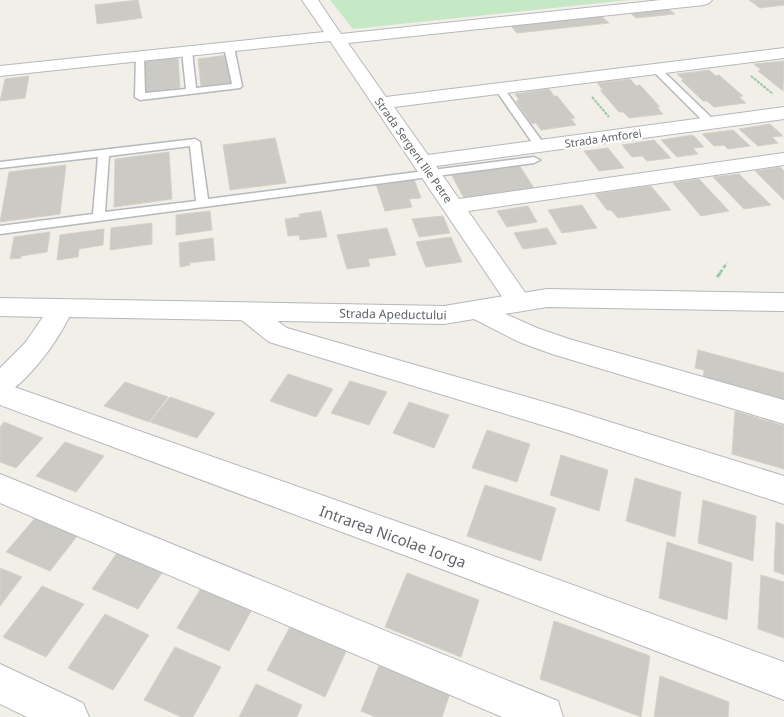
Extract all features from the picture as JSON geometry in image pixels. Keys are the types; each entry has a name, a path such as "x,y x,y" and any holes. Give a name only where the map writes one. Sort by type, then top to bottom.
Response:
{"street":[{"name":"Strada Sergent Ilie Petre","path":"310,0 518,301"},
{"path":"0,71 704,0"},
{"path":"381,104 784,53"},
{"name":"Strada Amforei","path":"426,168 537,153 625,135 711,123 780,105"},
{"path":"453,207 784,158"},
{"name":"Strada Apeductului","path":"0,307 444,316 479,311 518,301 547,298 784,302"},
{"path":"0,385 44,339 60,309"},
{"path":"479,311 528,335 562,347 784,412"},
{"path":"248,312 278,335 565,420 784,490"},
{"name":"Intrarea Nicolae Iorga","path":"0,393 455,558 784,681"},
{"path":"0,488 544,715"},
{"path":"0,683 69,717"}],"lane":[{"path":"139,56 140,97 237,86 229,47"},
{"path":"187,51 191,91"},
{"path":"656,69 711,123"},
{"path":"500,89 537,153"},
{"path":"0,165 195,142 202,203"},
{"path":"99,217 104,153"},
{"path":"0,230 202,203 426,168"}],"path":[{"path":"731,60 780,105"},
{"path":"578,79 625,135"}],"green space":[{"path":"330,0 629,0 353,29"}],"building":[{"path":"138,0 142,18 97,24 95,5"},
{"path":"749,0 784,0 784,5 760,8"},
{"path":"648,9 650,11 668,9 675,14 636,18 628,11"},
{"path":"600,15 609,23 517,33 510,25"},
{"path":"228,55 233,83 201,86 198,59"},
{"path":"178,58 180,88 144,92 144,61"},
{"path":"784,61 783,91 758,71 761,70 754,64"},
{"path":"709,70 716,76 719,75 743,96 739,97 746,103 714,107 707,101 703,101 677,74"},
{"path":"29,76 25,98 0,101 5,79"},
{"path":"630,79 636,86 640,85 660,107 657,107 663,114 629,118 623,112 619,112 600,90 603,90 597,83"},
{"path":"549,89 575,118 571,119 576,125 541,130 536,123 532,124 516,101 519,100 515,94"},
{"path":"770,124 783,136 772,137 778,143 758,146 739,129"},
{"path":"733,130 750,146 728,149 724,145 714,146 702,134"},
{"path":"693,135 704,147 693,148 698,154 677,157 661,140"},
{"path":"275,138 286,183 230,190 223,145"},
{"path":"654,140 671,158 647,161 642,156 632,157 622,145"},
{"path":"608,148 624,168 599,171 584,151"},
{"path":"169,152 172,199 114,207 115,159"},
{"path":"66,165 60,214 0,222 9,172"},
{"path":"519,165 534,188 464,198 451,174"},
{"path":"780,167 784,171 784,200 755,171"},
{"path":"739,174 771,205 744,209 713,177"},
{"path":"414,179 421,198 409,199 412,207 385,211 376,184"},
{"path":"699,179 729,211 701,216 673,183"},
{"path":"651,186 671,210 618,218 611,210 607,210 595,194"},
{"path":"582,205 597,228 562,233 548,210"},
{"path":"528,206 537,222 507,227 497,211"},
{"path":"210,211 212,230 176,235 176,215"},
{"path":"321,211 327,237 300,240 299,235 288,236 285,219 300,217 299,214"},
{"path":"443,216 450,233 419,237 412,219"},
{"path":"152,223 152,244 110,250 111,228"},
{"path":"387,228 396,255 368,259 370,266 347,269 337,235"},
{"path":"547,228 557,244 523,249 514,233"},
{"path":"104,229 103,245 79,249 78,257 57,260 60,235"},
{"path":"50,232 47,252 10,259 14,237"},
{"path":"451,237 462,262 426,267 416,242"},
{"path":"213,238 215,260 189,263 190,265 180,267 179,243"},
{"path":"698,350 784,373 784,404 703,382 704,370 695,368"},
{"path":"288,374 333,389 316,417 270,401"},
{"path":"350,381 387,392 369,425 331,413"},
{"path":"125,382 168,397 149,422 104,406"},
{"path":"170,397 215,413 197,438 150,422"},
{"path":"409,402 449,415 434,448 393,433"},
{"path":"735,411 784,426 784,469 732,454"},
{"path":"4,422 43,438 16,468 0,462 0,427"},
{"path":"487,430 530,444 517,482 472,468"},
{"path":"65,442 104,456 76,492 36,476"},
{"path":"561,455 608,470 599,511 550,495"},
{"path":"635,478 681,492 675,537 626,521"},
{"path":"485,485 556,508 541,561 467,536"},
{"path":"703,500 756,516 753,561 698,543"},
{"path":"36,517 78,535 50,571 6,552"},
{"path":"776,522 784,525 784,575 774,571"},
{"path":"667,542 732,563 727,620 659,598"},
{"path":"119,550 165,568 138,609 92,589"},
{"path":"0,568 22,577 0,606"},
{"path":"407,573 479,600 461,657 385,627"},
{"path":"761,575 784,582 784,638 758,629"},
{"path":"204,583 255,604 229,651 177,628"},
{"path":"42,586 84,604 46,657 3,637"},
{"path":"105,614 149,635 113,690 68,668"},
{"path":"554,621 650,656 641,717 540,679"},
{"path":"292,623 348,647 325,697 267,670"},
{"path":"175,647 221,667 193,717 181,717 144,700"},
{"path":"382,658 452,687 442,717 375,717 361,711"},
{"path":"660,676 729,702 728,717 654,717"},
{"path":"256,684 302,705 297,717 239,717"}]}
